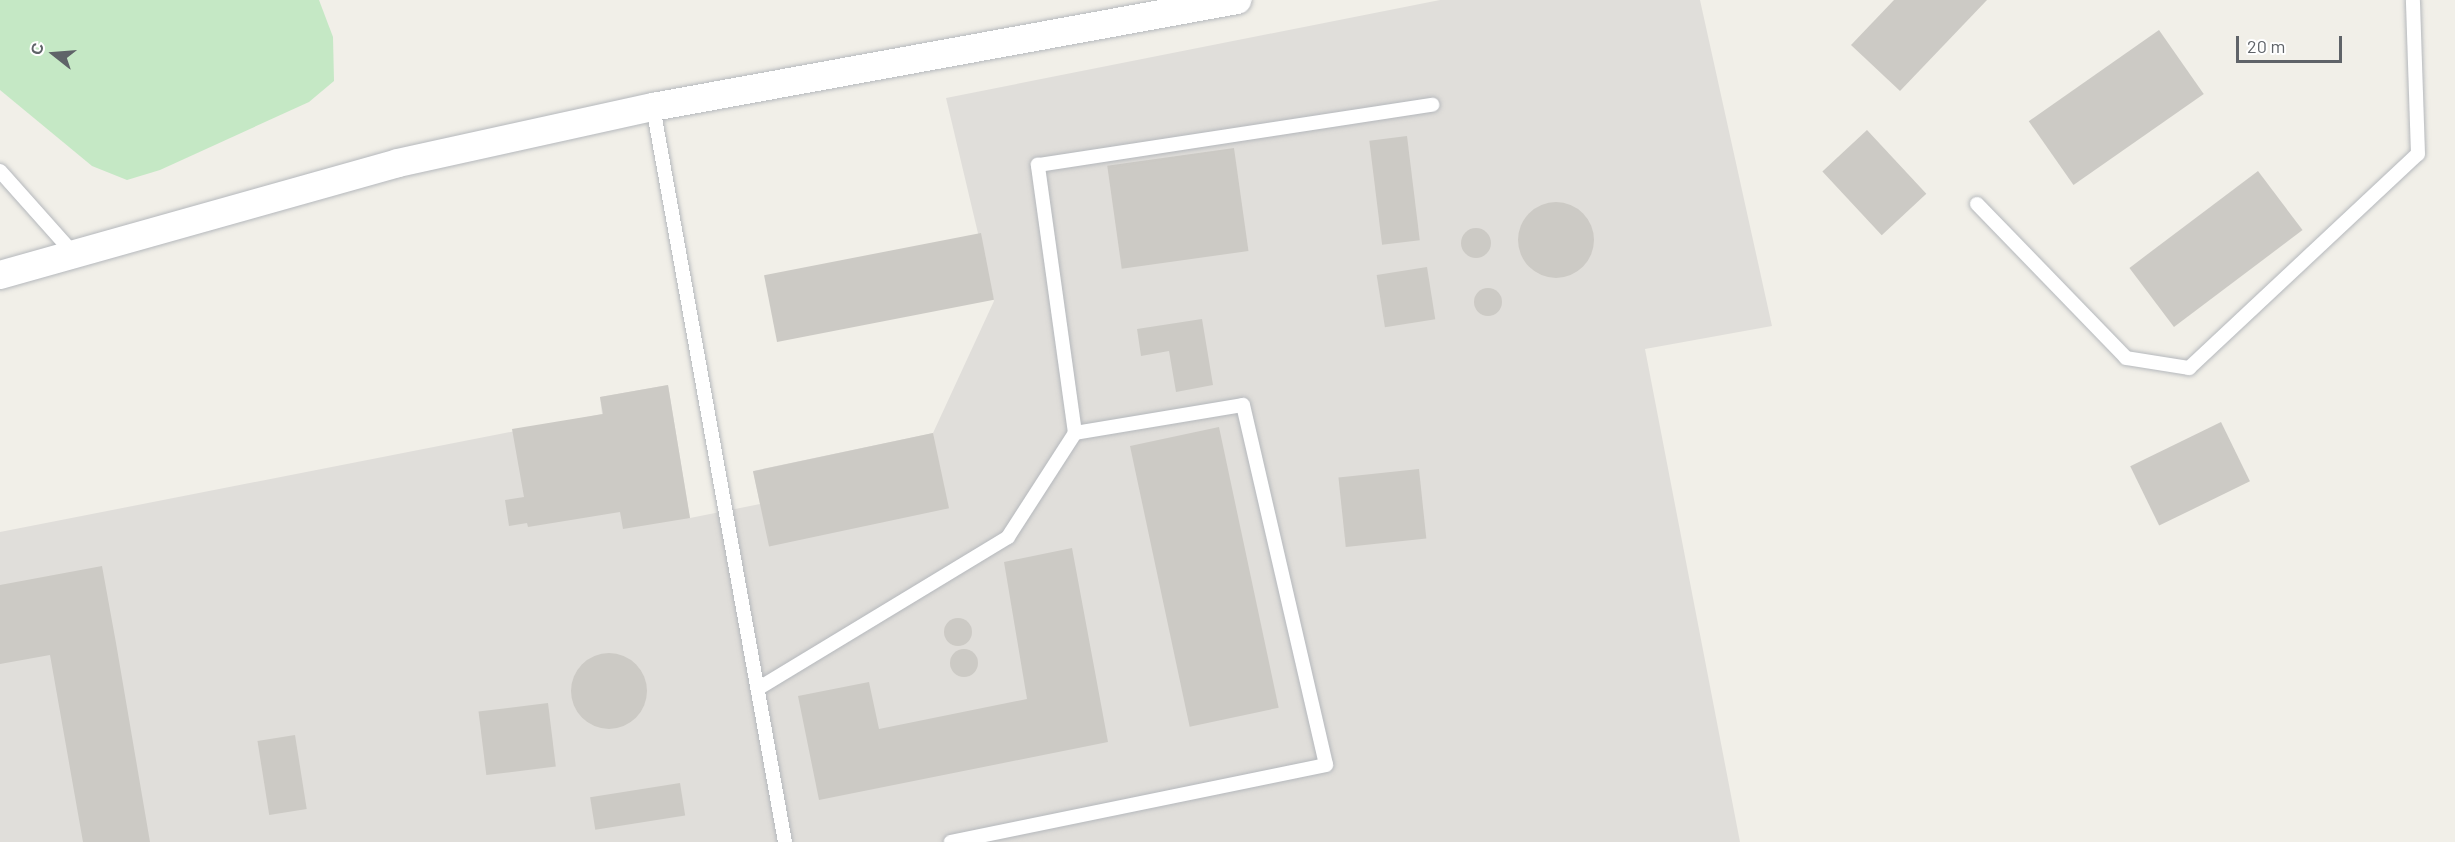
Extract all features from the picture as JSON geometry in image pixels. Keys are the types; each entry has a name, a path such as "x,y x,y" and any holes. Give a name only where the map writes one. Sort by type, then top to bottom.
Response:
{"street":[{"path":"0,275 398,163 653,106 1237,0"}],"lane":[{"path":"1977,204 2126,358 2189,368 2418,154 2413,0"},
{"path":"759,688 1008,537 1075,433 1038,165 1432,105"},
{"path":"653,106 785,842"},
{"path":"0,171 74,254"},
{"path":"951,842 1326,765 1243,405 1075,433"}],"shaded area":[{"path":"1440,0 1700,0 1772,326 1645,349 1740,842 0,842 0,532 602,414 600,397 668,385 690,518 760,504 753,471 933,433 994,301 946,98"}],"green space":[{"path":"0,0 319,0 333,37 334,81 309,102 160,170 127,180 92,166 0,90"}],"building":[{"path":"1894,0 1987,0 1900,91 1851,45"},
{"path":"2159,30 2204,94 2073,185 2029,121"},
{"path":"1867,130 1926,194 1882,235 1822,172"},
{"path":"1407,136 1420,240 1382,245 1369,141"},
{"path":"1234,148 1248,251 1122,269 1107,166"},
{"path":"2258,171 2303,230 2174,327 2129,268"},
{"path":"1549,202 1563,202 1577,208 1588,219 1594,233 1591,255 1583,267 1563,278 1549,278 1535,272 1524,261 1518,247 1518,233 1524,219 1535,208"},
{"path":"1476,228 1487,232 1491,243 1487,254 1476,258 1465,254 1461,243 1465,232"},
{"path":"981,233 994,300 777,342 764,275"},
{"path":"1427,267 1435,319 1385,327 1377,275"},
{"path":"1488,288 1498,292 1502,302 1498,312 1488,316 1478,312 1474,302 1478,292"},
{"path":"1202,319 1213,385 1176,392 1169,351 1141,356 1137,329"},
{"path":"668,385 690,518 623,529 620,512 528,527 527,523 509,526 505,500 524,497 512,429 603,414 600,397"},
{"path":"2221,422 2250,481 2159,526 2130,466"},
{"path":"1219,427 1279,708 1190,727 1130,446"},
{"path":"933,433 949,508 769,547 753,471"},
{"path":"1419,469 1426,539 1346,547 1338,477"},
{"path":"1072,548 1108,742 819,800 798,696 869,682 879,729 1027,699 1004,562"},
{"path":"102,566 150,842 83,842 50,655 0,664 0,585"},
{"path":"958,618 968,622 972,632 968,642 958,646 948,642 944,632 948,622"},
{"path":"964,649 974,653 978,663 974,673 964,677 954,673 950,663 954,653"},
{"path":"602,653 616,653 630,659 641,670 647,684 644,706 636,718 616,729 602,729 588,723 577,712 571,698 571,684 577,670 588,659"},
{"path":"548,703 556,767 486,775 479,712"},
{"path":"295,735 307,809 269,815 257,741"},
{"path":"680,783 685,816 595,830 590,797"}]}
